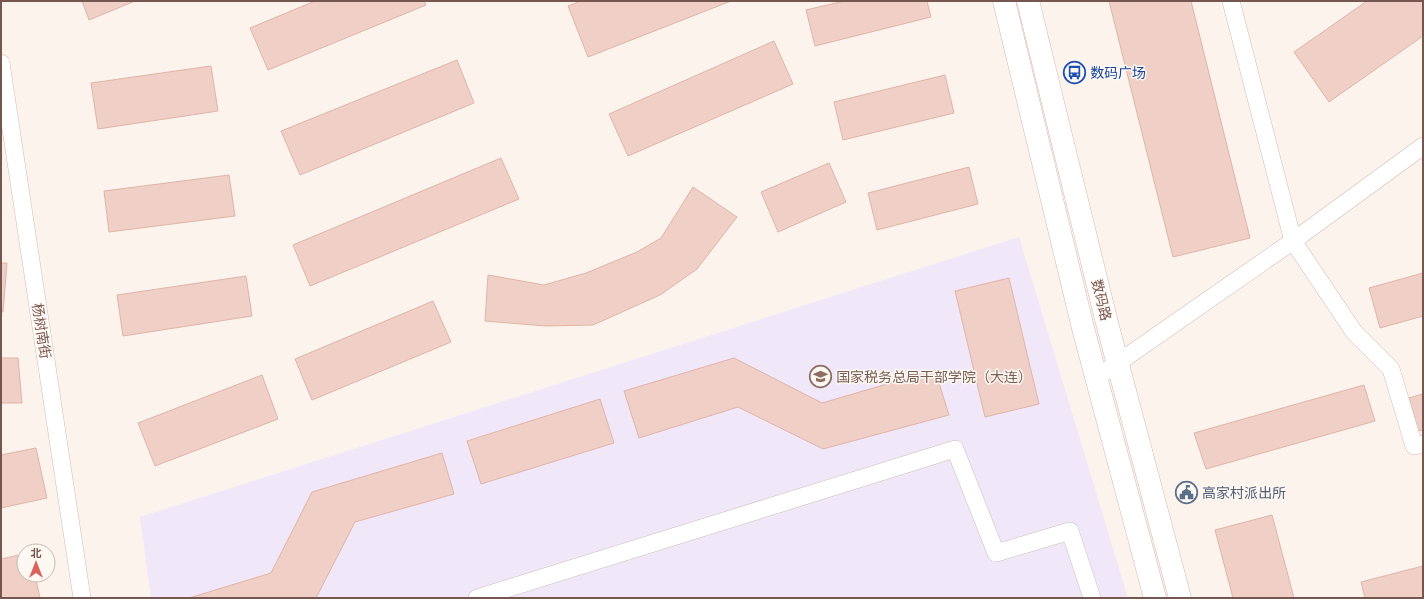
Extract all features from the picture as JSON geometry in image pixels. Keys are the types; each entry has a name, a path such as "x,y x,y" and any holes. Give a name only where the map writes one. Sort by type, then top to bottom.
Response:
{"main road":[{"name":"数码路","path":"1004,1 1081,320 1155,598"},
{"name":"数码路","path":"1028,1 1107,323 1180,598"}],"street":[{"path":"1231,1 1292,241 1354,332 1391,369 1414,446 1423,444"},
{"name":"杨树南街","path":"1,63 82,598"},
{"path":"1096,378 1292,241 1423,146"},
{"path":"477,598 955,449 996,553 1070,531 1092,598"}],"shaded area":[{"name":"国家税务总局干部学院（大连）","path":"1019,237 1128,598 151,598 140,517"}],"building":[{"path":"82,1 135,1 89,20"},
{"path":"315,1 424,1 426,5 268,70 250,28"},
{"path":"581,1 731,1 588,57 568,6"},
{"path":"844,1 927,1 931,17 815,46 806,10"},
{"path":"1109,1 1191,1 1250,238 1173,257"},
{"path":"1367,1 1423,1 1423,36 1329,102 1294,52"},
{"path":"774,41 793,84 628,156 609,114"},
{"path":"457,60 474,103 300,175 281,131"},
{"path":"211,66 218,111 98,129 91,83"},
{"path":"945,75 954,113 843,140 834,102"},
{"path":"501,158 519,199 310,286 293,245"},
{"path":"829,163 846,202 778,232 761,192"},
{"path":"969,167 978,204 877,230 868,193"},
{"path":"229,175 235,216 109,232 104,191"},
{"path":"693,187 737,217 697,269 660,295 593,325 546,326 485,321 488,275 544,285 586,273 637,252 661,238"},
{"path":"1,263 7,263 3,312 1,312"},
{"path":"1423,273 1423,316 1380,328 1369,288"},
{"path":"246,276 252,316 123,336 117,295"},
{"path":"1009,278 1039,404 985,417 955,291"},
{"path":"433,301 451,342 312,400 295,359"},
{"path":"1,358 18,358 22,403 1,403"},
{"path":"734,358 822,403 935,370 949,415 823,449 738,407 639,438 624,391"},
{"path":"262,375 278,419 155,466 138,423"},
{"path":"1364,385 1375,421 1206,469 1194,433"},
{"path":"1423,394 1423,430 1418,431 1409,398"},
{"path":"600,399 614,443 481,484 467,441"},
{"path":"36,448 47,498 1,508 1,455"},
{"path":"442,453 454,494 355,522 316,598 189,598 271,573 312,492"},
{"path":"1272,515 1294,598 1233,598 1215,530"},
{"path":"16,556 16,583 37,583 40,598 1,598 1,559"},
{"path":"1423,566 1423,598 1365,598 1361,582"}],"place":[{"name":"数码广场","path":"1074,73"},
{"name":"国家税务总局干部学院（大连）","path":"820,377"},
{"name":"高家村派出所","path":"1187,493"}]}
